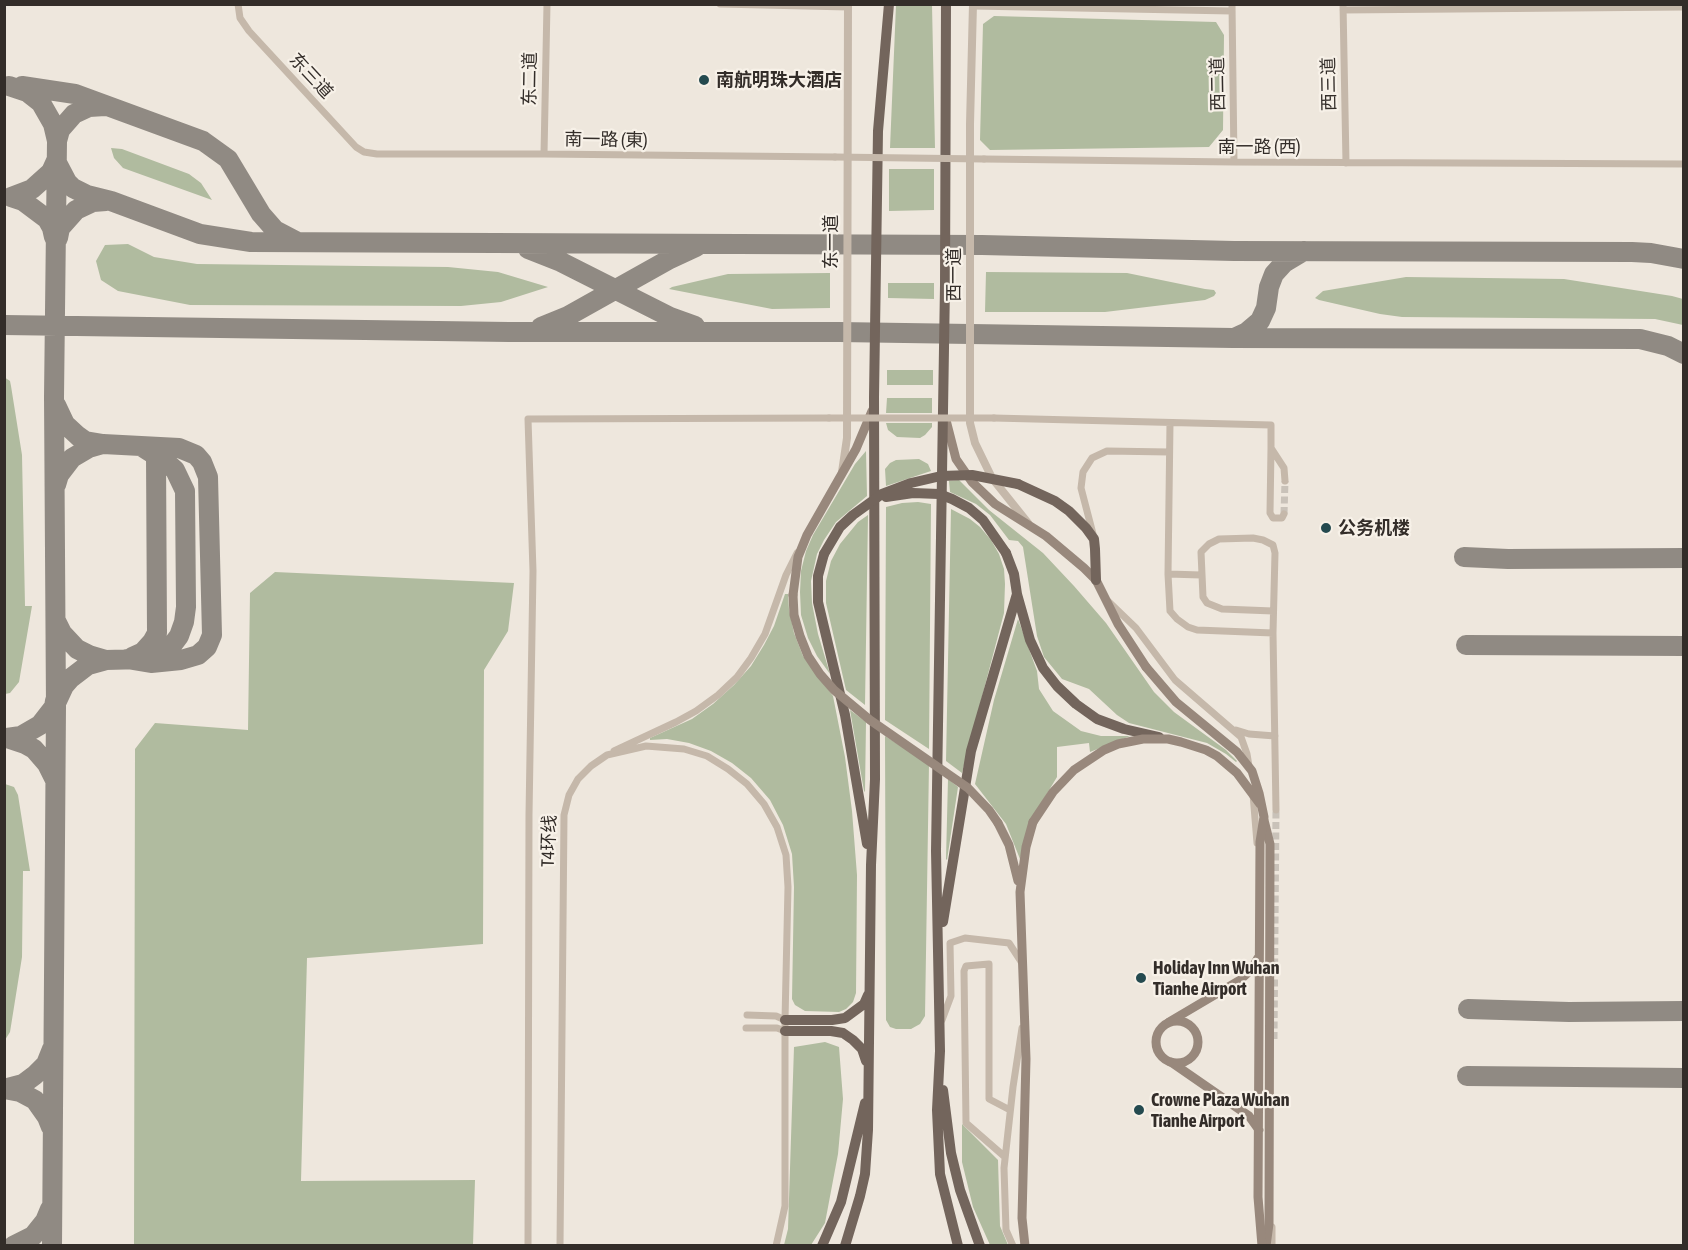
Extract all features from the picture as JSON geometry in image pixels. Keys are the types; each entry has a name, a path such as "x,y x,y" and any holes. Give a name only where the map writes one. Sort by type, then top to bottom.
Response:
{"main road":[{"path":"845,1245 855,1218 865,1174 869,1088 871,865 875,767 874,397 878,131 889,4"},
{"path":"946,4 944,408 936,851 940,1025 937,1110 939,1166 958,1245"},
{"path":"874,397 865,430 840,480 807,535 798,557 793,595 794,615 800,636 820,674 834,690 870,720 968,788 989,810 1009,845 1020,892"},
{"path":"944,408 956,459 972,482 995,504 1060,546 1096,580 1118,624 1146,667 1176,702 1241,757 1256,781 1270,843 1269,1224 1263,1245"},
{"path":"871,865 845,715 818,602 818,576 824,554 840,527 869,502 904,485 941,476 980,476 1018,484 1038,492 1069,511 1094,539 1096,580"},
{"path":"869,502 913,493 939,494 969,508 983,520 1006,553 1014,574 1030,640 1043,668 1057,686 1098,719 1124,729 1206,750 1228,764 1248,787 1263,813 1260,842 1258,1197 1263,1245"},
{"path":"939,946 971,751 1017,594"},
{"path":"1025,1245 1022,1218 1026,1059 1020,892 1026,847 1033,822 1062,781 1088,759 1118,744 1143,739 1168,739"},
{"path":"1259,1130 1249,1116 1160,1055 1156,1042 1159,1030 1240,980 1252,969 1260,956"},
{"path":"785,1020 845,1018 864,1004 870,992"},
{"path":"1169,1022 1186,1023 1193,1028 1198,1040 1197,1049 1189,1059 1180,1063 1171,1062"},
{"path":"785,1031 843,1033 862,1049 869,1068"},
{"path":"940,1072 955,1171 966,1211 980,1245"},
{"path":"822,1245 841,1202 869,1088"}],"street":[{"name":"东三道","path":"238,4 240,18 256,40 356,147 364,152 377,154"},
{"name":"东二道","path":"544,154 547,4"},
{"path":"720,4 848,6"},
{"path":"973,5 1232,8"},
{"name":"西一道","path":"973,5 970,124 970,423 975,443 992,478 1032,527"},
{"name":"东一道","path":"840,480 846,438 848,6"},
{"path":"1343,7 1683,8"},
{"name":"西三道","path":"1343,7 1346,163"},
{"name":"西二道","path":"1232,8 1234,162"},
{"name":"南一路 (東)","path":"377,154 835,157"},
{"name":"南一路 (西)","path":"835,157 1683,164"},
{"path":"528,1245 532,571 528,419 994,418 1271,425 1270,515 1279,519 1284,514"},
{"path":"1170,423 1168,574 1170,611 1177,620 1197,630 1273,633"},
{"path":"1271,448 1284,468 1285,481"},
{"path":"1094,539 1081,488 1083,472 1092,458 1107,451 1169,452"},
{"path":"607,755 696,711 717,696 737,677 765,634 786,574 807,535"},
{"path":"1273,611 1213,607 1203,597 1201,552 1216,540 1253,538 1273,545 1275,554 1273,633 1276,810"},
{"path":"1168,574 1201,575"},
{"path":"1107,600 1136,628 1175,680 1241,737 1247,754 1257,825 1263,1245"},
{"path":"1229,726 1249,734 1275,736"},
{"name":"T4环线","path":"560,1245 564,815 569,795 578,779 591,766 607,755 646,746 684,749 707,756 728,769 747,784 764,804 777,827 786,855 788,887 785,1206 776,1245"},
{"path":"940,1025 951,996 950,943 965,938 1009,943 1023,964"},
{"path":"1005,1158 966,1123 964,971 966,966 989,964 989,1099 1010,1110"},
{"path":"1012,1245 1006,1230 1005,1158 1025,1011"},
{"path":"747,1015 777,1016 785,1020"},
{"path":"746,1028 777,1028 785,1031"},
{"path":"1272,1245 1273,1194"}],"green space":[{"path":"896,5 932,5 935,148 890,148"},
{"path":"994,16 1216,22 1224,35 1223,130 1209,147 990,150 980,140 983,24"},
{"path":"111,148 122,149 189,174 201,183 212,200 123,168 114,158"},
{"path":"889,169 934,169 934,210 889,211"},
{"path":"128,244 154,257 197,264 448,267 498,272 548,287 501,302 461,306 190,305 118,291 101,280 96,261 105,245"},
{"path":"986,272 1127,273 1214,290 1216,293 1205,300 1105,312 985,312"},
{"path":"830,273 830,308 772,309 669,289 728,274"},
{"path":"1406,277 1564,279 1672,296 1683,299 1683,325 1655,319 1402,317 1315,298 1323,291"},
{"path":"888,283 934,283 934,299 888,298"},
{"path":"887,370 933,370 933,385 887,385"},
{"path":"4,377 10,381 22,455 25,606 32,606 19,682 10,693 5,694"},
{"path":"887,398 932,398 932,413 886,413"},
{"path":"886,423 932,423 932,427 920,438 897,437 888,430"},
{"path":"866,451 867,496 836,522 824,540 817,554 811,581 812,603 818,634 830,674 808,638 801,615 801,571 813,535 855,464"},
{"path":"919,459 928,464 931,471 886,486 885,469 890,463 896,460"},
{"path":"959,480 989,510 1043,553 1074,586 1106,623 1154,692 1174,712 1226,750 1236,762 1207,743 1129,723 1089,689 1062,679 1044,657 1037,636 1023,547 1018,541 1009,540 990,515 976,504 950,492 949,481"},
{"path":"918,502 931,504 929,749 885,720 886,507"},
{"path":"951,509 970,519 991,540 1004,569 1005,584 1004,613 962,773 946,761"},
{"path":"868,515 865,705 846,690 826,603 826,581 831,561 840,544 858,522"},
{"path":"275,572 514,583 508,631 484,670 483,944 307,958 301,1181 475,1180 473,1245 134,1245 135,749 155,723 248,730 250,593"},
{"path":"785,594 788,594 794,633 803,656 833,696 845,757 852,811 857,875 856,993 853,1002 839,1012 805,1011 795,1005 792,999 794,887 792,854 783,825 770,800 751,778 732,763 711,751 689,743 667,739 650,740 692,719 734,685 751,666 764,645 774,626"},
{"path":"1018,619 1037,671 1039,689 1053,711 1081,731 1101,736 1130,736 1090,752 1089,743 1057,747 1057,777 1031,820 1020,859 1006,824 975,784 994,700"},
{"path":"850,710 866,722 865,792 864,791"},
{"path":"885,736 929,764 925,1016 920,1024 911,1029 890,1027 886,1020"},
{"path":"948,779 958,787 947,860 946,859"},
{"path":"5,784 14,787 18,795 30,871 23,871 22,957 10,1032 5,1040"},
{"path":"825,1042 839,1047 843,1099 838,1154 825,1223 811,1245 784,1245 788,1229 794,1047"},
{"path":"962,1124 998,1160 1000,1226 1008,1245 990,1245 973,1207 962,1162"}],"taxiway":[{"path":"9,86 27,92 41,103 53,124 57,141 54,397 56,707 52,1246"},
{"path":"22,86 75,94 203,141 228,159 261,214 275,230 296,241"},
{"path":"57,141 60,130 74,114 89,107 105,106"},
{"path":"56,161 67,182 87,195 111,201 200,234 251,242 982,245 1234,251 1632,252 1684,259"},
{"path":"54,237 47,219 23,201 11,197 32,189 51,172 56,161"},
{"path":"58,238 60,228 76,210 93,202 106,201"},
{"path":"541,327 568,316 668,260 696,247"},
{"path":"528,249 561,262 670,317 695,326"},
{"path":"1234,338 1247,332 1260,321 1266,308 1269,287 1274,274 1284,263 1304,251"},
{"path":"4,325 509,332 839,332 1233,338 1640,339 1668,346 1684,354"},
{"path":"56,405 65,424 85,441 179,448 196,455 202,462 208,477 212,635 207,647 198,655 181,660 151,663 127,659"},
{"path":"56,485 59,475 72,458 89,448 103,444"},
{"path":"57,701 64,686 88,665 106,660 144,659 170,648 179,636 184,622 186,607 185,491 175,470 144,448"},
{"path":"132,657 143,652 157,633 156,456"},
{"path":"1464,557 1684,558"},
{"path":"56,621 62,633 77,649 106,660"},
{"path":"1466,645 1684,646"},
{"path":"55,701 54,707 40,725 21,736 7,738 34,749 47,764 55,780"},
{"path":"1468,1009 1569,1012 1684,1011"},
{"path":"4,1089 23,1084 35,1075 46,1064 52,1049"},
{"path":"1467,1076 1684,1078"},
{"path":"4,1089 20,1092 35,1100 51,1127"},
{"path":"13,1246 33,1236 45,1221 50,1209"}],"tunnel":[{"path":"1284,514 1285,481"},
{"path":"1274,1039 1276,810"}],"place":[{"name":"南航明珠大酒店","path":"704,80"},
{"name":"公务机楼","path":"1326,528"},
{"name":"Holiday Inn Wuhan Tianhe Airport","path":"1141,978"},
{"name":"Crowne Plaza Wuhan Tianhe Airport","path":"1139,1110"}]}
